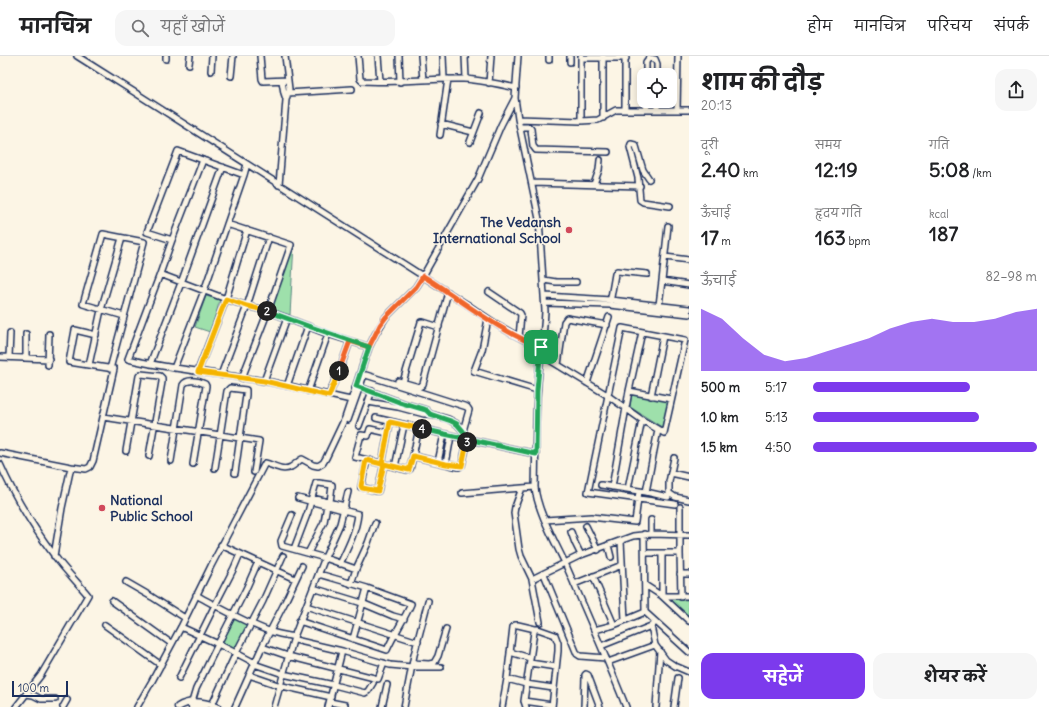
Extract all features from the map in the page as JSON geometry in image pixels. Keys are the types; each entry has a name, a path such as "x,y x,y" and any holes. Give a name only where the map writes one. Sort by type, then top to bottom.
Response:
{"main road":[{"path":"178,707 186,703 204,707"},
{"path":"192,704 203,703 215,706"}],"street":[{"path":"78,56 146,98 488,319 519,337 541,347"},
{"path":"189,64 190,56"},
{"path":"211,71 212,56"},
{"path":"231,76 233,56"},
{"path":"260,56 263,81 285,80"},
{"path":"285,56 284,93 286,100"},
{"path":"358,56 360,78 362,81 400,82 466,79 516,88"},
{"path":"378,56 380,81"},
{"path":"399,56 400,82"},
{"path":"421,56 423,80"},
{"path":"440,135 446,79 443,56"},
{"path":"465,56 466,79"},
{"path":"489,83 491,56"},
{"path":"518,56 515,98 539,219 545,296 545,326 540,354 537,390 535,495 626,707"},
{"path":"570,56 570,62"},
{"path":"677,110 678,56"},
{"path":"580,121 582,57 626,57 625,110"},
{"path":"603,57 603,118"},
{"path":"646,68 647,59 651,58 656,61 656,68"},
{"path":"279,184 286,100 289,89 285,80"},
{"path":"288,93 352,88"},
{"path":"348,420 369,347 380,325 416,287 423,276 478,179 501,124 515,98"},
{"path":"518,119 580,121 598,120 616,110 689,110"},
{"path":"470,142 481,113"},
{"path":"441,124 473,132"},
{"path":"520,127 529,127 531,129 533,146 536,150 608,152"},
{"path":"649,179 643,170 636,146 631,144 630,147 640,186 640,200 642,202 670,206"},
{"path":"172,240 147,232 178,151 244,175"},
{"path":"203,160 128,359 198,372 264,381 351,400"},
{"path":"594,184 600,170 600,160"},
{"path":"174,368 204,291 247,164"},
{"path":"150,364 223,167"},
{"path":"532,183 640,186"},
{"path":"227,224 291,244 268,311 242,378"},
{"path":"659,305 668,226"},
{"path":"198,372 226,299 247,230"},
{"path":"110,369 144,242 103,234 83,304 124,316"},
{"path":"89,365 101,310 122,238"},
{"path":"221,375 247,306 269,238"},
{"path":"665,258 689,260"},
{"path":"610,303 615,274 617,271 647,274"},
{"path":"160,274 226,299 268,311 328,334 369,347"},
{"path":"544,280 556,282 576,282"},
{"path":"662,281 689,285"},
{"path":"438,327 421,322 400,382 419,387 423,384 448,292"},
{"path":"489,292 520,313 519,337"},
{"path":"545,296 689,314"},
{"path":"545,303 659,305 689,309"},
{"path":"587,383 609,317"},
{"path":"264,381 287,318"},
{"path":"558,365 564,322 567,318 607,325"},
{"path":"488,319 482,350 474,371 537,390"},
{"path":"287,386 308,326"},
{"path":"540,354 607,395 627,410 664,433 685,340 622,328 607,395 588,492 678,506 680,535 680,597"},
{"path":"0,453 71,467 86,469 90,467 93,461 114,369 69,362 75,330 96,335"},
{"path":"612,487 627,410 629,391 642,332"},
{"path":"9,357 10,333"},
{"path":"26,334 26,358"},
{"path":"48,365 49,334"},
{"path":"308,390 328,334"},
{"path":"651,396 663,336"},
{"path":"329,396 350,341"},
{"path":"0,357 49,359"},
{"path":"126,451 139,376 141,374 160,376 162,378 162,382 149,456"},
{"path":"137,707 161,665 221,545 266,463 283,469 290,468 302,459 316,466 320,465 326,458 336,438 351,400 364,375 366,374 468,408 469,410 463,431"},
{"path":"171,461 183,385 184,382 187,381 196,381 203,383 206,386 193,464"},
{"path":"358,386 399,404"},
{"path":"215,468 228,389 246,390 235,473"},
{"path":"629,391 671,399"},
{"path":"359,426 372,392"},
{"path":"368,402 399,404 426,410 430,414 457,424 468,439 462,466 446,464 413,456"},
{"path":"103,417 261,442 254,472"},
{"path":"376,418 536,454"},
{"path":"628,489 642,420"},
{"path":"366,460 361,487 378,491 390,422"},
{"path":"396,467 404,425"},
{"path":"388,433 370,429 368,436 360,435 355,457 409,470 419,428"},
{"path":"646,492 658,430"},
{"path":"438,462 444,434"},
{"path":"446,464 451,436"},
{"path":"674,458 668,486 669,493 675,497 689,500"},
{"path":"0,464 18,500 54,556 88,595 41,675 16,707"},
{"path":"54,556 71,467"},
{"path":"671,473 689,477"},
{"path":"294,549 316,483 329,484 332,486 324,522 308,553"},
{"path":"601,485 668,497"},
{"path":"462,493 534,487"},
{"path":"522,488 514,513 521,556 532,579 540,622"},
{"path":"545,520 591,517 635,522 639,491"},
{"path":"276,707 283,674 299,621 340,524 348,492"},
{"path":"298,498 328,503 358,514 354,533 340,564"},
{"path":"292,516 281,543 282,546 325,558 356,569"},
{"path":"651,520 651,534"},
{"path":"351,584 375,523"},
{"path":"586,526 598,550"},
{"path":"571,532 581,556"},
{"path":"532,579 581,556 633,536 644,534 689,535"},
{"path":"644,534 645,612 689,652"},
{"path":"621,541 625,620"},
{"path":"221,545 295,579"},
{"path":"608,546 611,557"},
{"path":"644,553 680,553"},
{"path":"662,553 662,596"},
{"path":"179,678 240,554"},
{"path":"215,706 236,653 284,556"},
{"path":"192,704 196,689 258,562"},
{"path":"235,707 262,647 302,566"},
{"path":"574,584 622,566"},
{"path":"299,621 387,650 411,604 367,588 319,574"},
{"path":"544,574 577,654 580,656 607,660 655,646"},
{"path":"680,574 689,574"},
{"path":"593,576 614,625"},
{"path":"126,582 185,618"},
{"path":"645,585 662,596 689,621"},
{"path":"313,588 362,603 404,619"},
{"path":"352,639 367,588"},
{"path":"196,595 251,624 270,632 294,637 294,640 342,651 384,663 441,668"},
{"path":"662,596 689,596"},
{"path":"404,707 412,665 428,601"},
{"path":"112,602 172,644"},
{"path":"306,606 418,642"},
{"path":"594,630 614,625 645,612"},
{"path":"601,646 651,626 656,622"},
{"path":"105,625 161,665"},
{"path":"502,707 514,625 552,633 556,637 558,647 552,706 524,701"},
{"path":"651,626 655,646 666,660 671,664 689,672"},
{"path":"181,627 236,653 254,664 283,674 365,693 373,683"},
{"path":"412,665 434,663 438,656 446,629"},
{"path":"526,707 524,701 526,684 534,632 536,630"},
{"path":"262,647 288,656 378,679 384,663"},
{"path":"330,702 342,651"},
{"path":"656,707 660,651"},
{"path":"510,652 530,661 556,667"},
{"path":"584,707 586,674 588,675 600,707"},
{"path":"249,676 281,685 330,702 346,705"},
{"path":"674,707 678,678"},
{"path":"507,679 526,684 553,688"},
{"path":"382,707 387,685"},
{"path":"26,694 33,695 41,699 55,699"},
{"path":"64,707 67,700"}],"green space":[{"path":"294,244 290,315 270,309"},
{"path":"206,296 220,300 210,332 195,327"},
{"path":"632,393 671,400 665,429 630,407"},
{"path":"672,599 689,600 689,619 673,604"},
{"path":"233,616 249,623 236,651 221,644"}],"place":[{"name":"The Vedansh International School","path":"569,230"},
{"name":"National Public School","path":"102,508"}],"route":[{"path":"541,347 504,329 423,276 416,287 386,317 380,325 369,347 350,341 329,396 264,381 198,372 226,299 268,311 328,334 369,347 356,386 426,410 430,414 451,421 457,424 468,439 462,466 460,467 413,456 411,468 409,470 384,464 378,491 362,488 361,486 366,460 382,464 390,422 444,434 468,439 536,454 537,390 541,347"}]}
